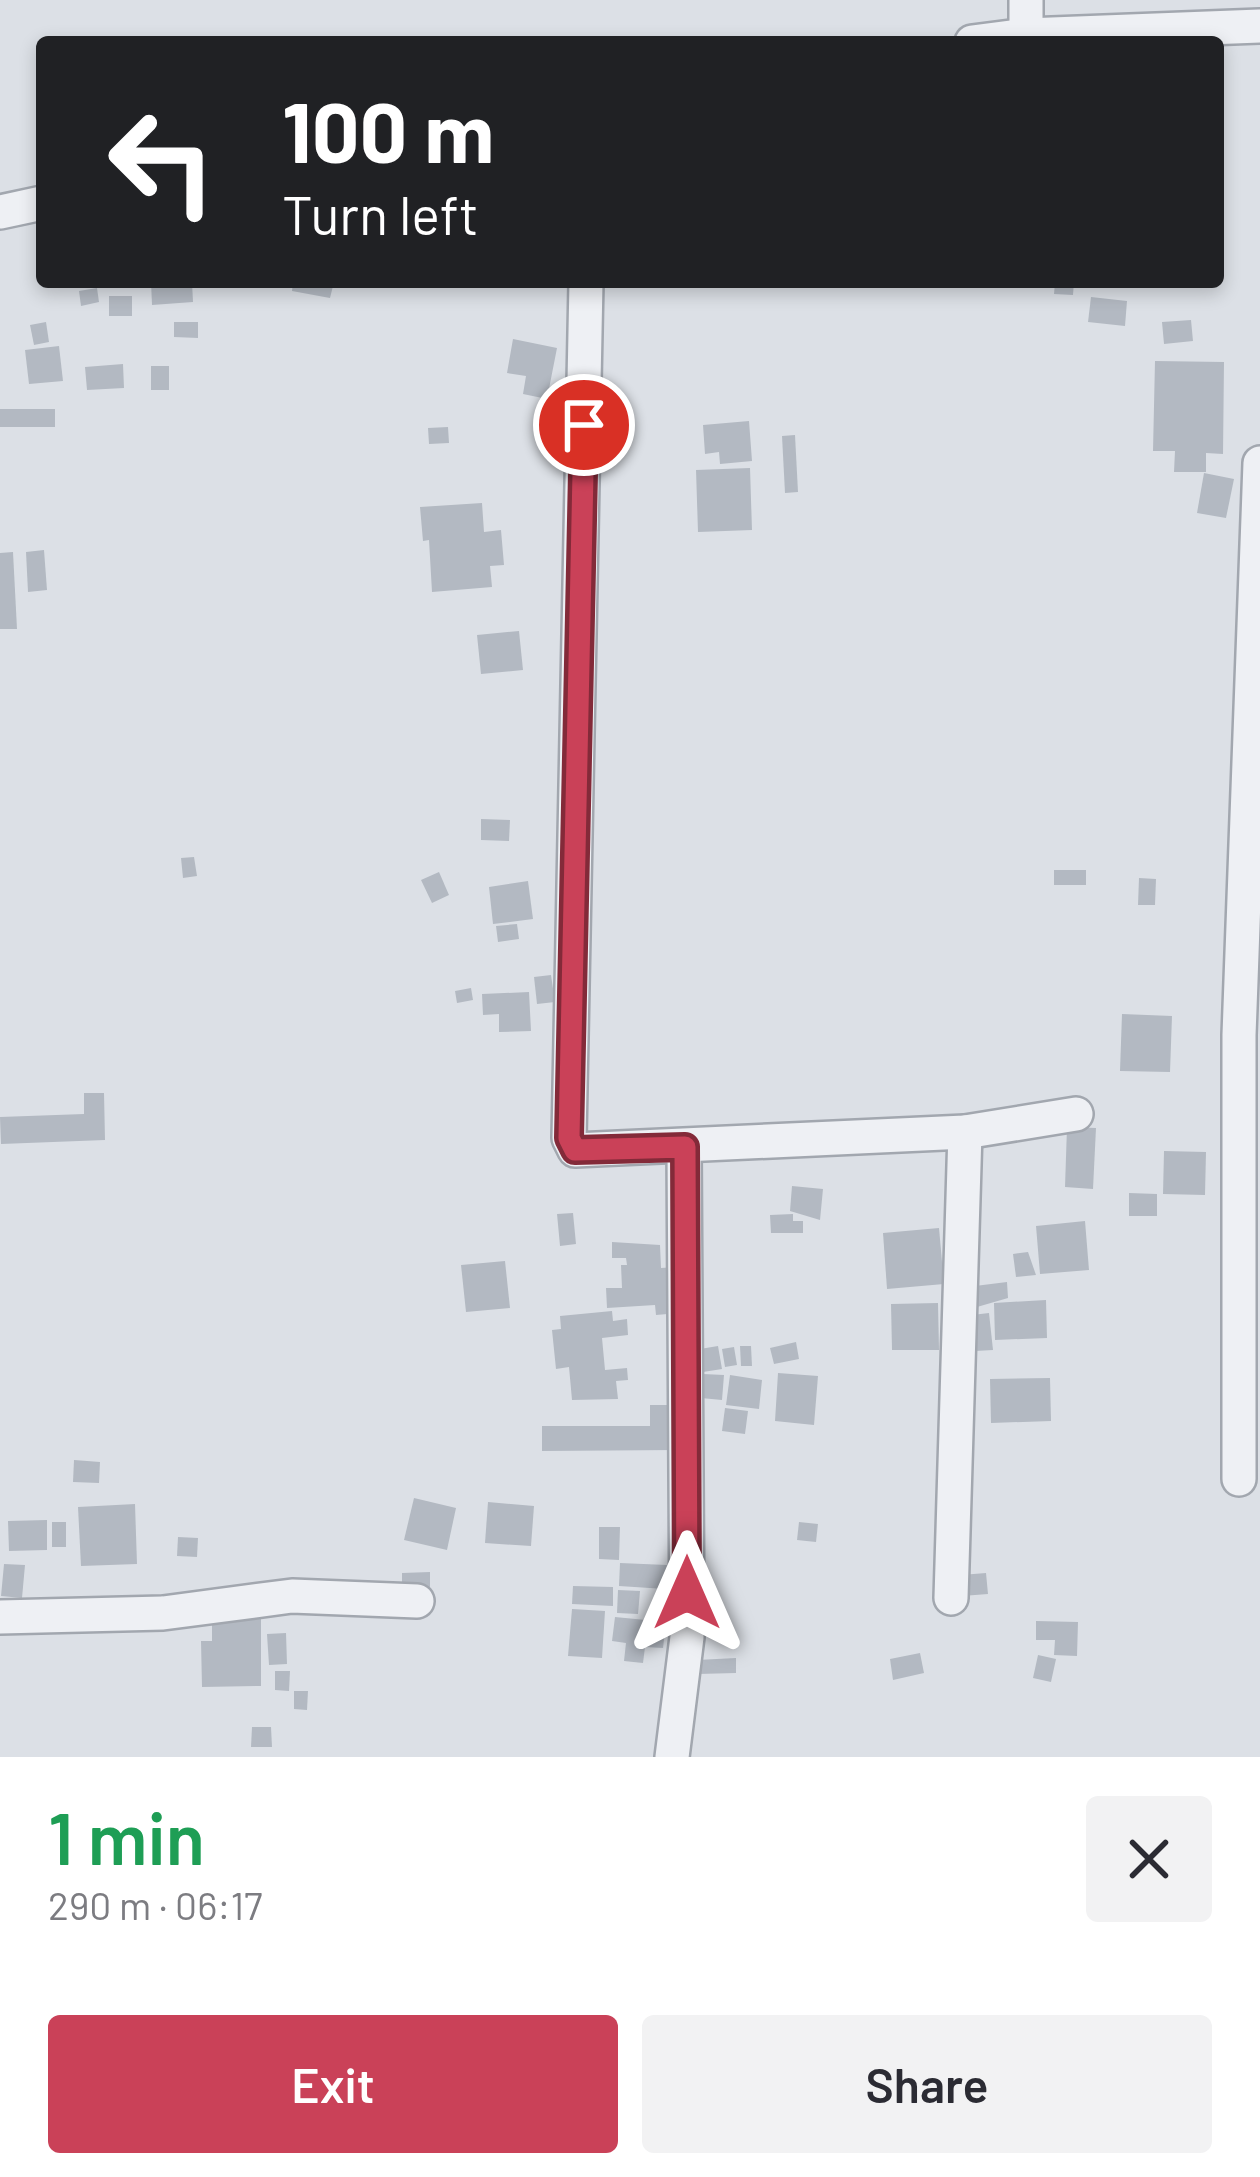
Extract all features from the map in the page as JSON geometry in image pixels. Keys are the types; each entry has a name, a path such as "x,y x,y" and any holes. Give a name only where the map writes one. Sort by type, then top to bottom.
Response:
{"street":[{"path":"1026,0 1026,35"},
{"path":"1018,36 1260,26"},
{"path":"0,212 36,204"},
{"path":"586,288 569,1138 575,1150 965,1132 1076,1114"},
{"path":"1239,1479 1239,1035 1260,463"},
{"path":"952,1598 965,1132"},
{"path":"672,1757 687,1637 685,1147"},
{"path":"0,1617 163,1613 292,1596 417,1601"}],"building":[{"path":"97,288 99,302 81,306 79,291"},
{"path":"151,288 192,288 193,302 152,305"},
{"path":"292,288 332,288 330,298"},
{"path":"1054,288 1074,288 1073,295 1054,294"},
{"path":"109,296 132,296 132,316 109,316"},
{"path":"1091,297 1127,301 1125,326 1088,322"},
{"path":"1191,320 1193,341 1164,344 1162,322"},
{"path":"46,322 49,342 34,345 30,325"},
{"path":"174,322 198,322 198,338 174,337"},
{"path":"513,339 557,348 547,399 523,394 526,376 507,373"},
{"path":"59,346 63,381 29,384 25,350"},
{"path":"1155,361 1224,362 1223,454 1206,453 1206,472 1174,472 1175,451 1153,451"},
{"path":"123,364 124,388 87,390 85,367"},
{"path":"151,366 169,366 169,390 151,390"},
{"path":"0,409 55,409 55,427 0,427"},
{"path":"749,421 752,461 720,464 719,452 705,454 703,425"},
{"path":"448,427 449,443 429,444 428,428"},
{"path":"795,435 798,492 785,493 782,436"},
{"path":"750,468 752,530 698,532 696,470"},
{"path":"1204,473 1234,479 1226,518 1197,513"},
{"path":"482,503 484,532 501,530 504,565 490,566 492,587 432,592 429,540 423,541 420,507"},
{"path":"44,550 47,590 28,592 26,552"},
{"path":"13,552 17,629 0,629 0,553"},
{"path":"519,631 523,670 481,674 477,635"},
{"path":"481,819 510,820 509,841 481,840"},
{"path":"194,857 197,876 183,878 181,858"},
{"path":"1054,870 1086,870 1086,885 1054,885"},
{"path":"439,872 449,895 432,903 421,880"},
{"path":"1139,878 1156,879 1155,905 1138,905"},
{"path":"528,881 533,919 493,924 489,887"},
{"path":"517,924 519,939 498,942 496,926"},
{"path":"551,975 555,1002 537,1004 534,977"},
{"path":"471,988 473,1000 457,1003 455,991"},
{"path":"529,992 531,1031 499,1032 499,1014 483,1015 482,994"},
{"path":"1122,1014 1172,1016 1170,1072 1120,1071"},
{"path":"84,1093 104,1093 105,1140 1,1144 0,1117 84,1114"},
{"path":"1067,1127 1096,1128 1093,1189 1065,1187"},
{"path":"1164,1151 1206,1152 1205,1195 1163,1194"},
{"path":"792,1186 823,1189 820,1220 790,1211"},
{"path":"1129,1193 1157,1194 1157,1216 1129,1216"},
{"path":"573,1213 576,1244 560,1246 557,1214"},
{"path":"793,1214 793,1221 803,1221 803,1233 771,1233 770,1215"},
{"path":"1085,1221 1089,1270 1040,1274 1036,1226"},
{"path":"939,1228 944,1284 887,1289 883,1233"},
{"path":"612,1242 660,1245 661,1268 677,1267 679,1313 656,1315 655,1305 607,1308 606,1288 622,1288 621,1265 627,1265 626,1258 612,1258"},
{"path":"1028,1252 1036,1275 1016,1277 1013,1254"},
{"path":"505,1261 510,1308 466,1312 461,1265"},
{"path":"1007,1282 1008,1298 977,1307 975,1286"},
{"path":"1046,1300 1047,1338 995,1340 994,1303"},
{"path":"938,1303 939,1350 892,1350 891,1304"},
{"path":"612,1311 613,1321 627,1319 628,1335 602,1338 605,1370 627,1368 628,1380 616,1381 618,1399 572,1400 569,1367 556,1369 552,1330 561,1329 560,1316"},
{"path":"989,1313 993,1350 975,1351 972,1315"},
{"path":"796,1342 799,1359 774,1364 770,1348"},
{"path":"718,1346 722,1369 703,1372 700,1349"},
{"path":"740,1346 751,1346 752,1366 741,1366"},
{"path":"734,1347 737,1365 725,1367 722,1349"},
{"path":"778,1373 818,1376 814,1425 775,1421"},
{"path":"703,1374 724,1375 722,1400 701,1398"},
{"path":"730,1375 762,1380 759,1409 726,1405"},
{"path":"1050,1378 1051,1421 991,1423 990,1379"},
{"path":"650,1405 677,1405 677,1450 542,1451 542,1426 650,1426"},
{"path":"725,1408 748,1411 745,1434 722,1431"},
{"path":"74,1460 100,1462 99,1483 73,1482"},
{"path":"414,1498 456,1508 447,1550 404,1540"},
{"path":"488,1502 534,1506 531,1546 485,1543"},
{"path":"135,1504 137,1564 81,1566 78,1507"},
{"path":"47,1520 47,1550 9,1551 8,1521"},
{"path":"52,1522 66,1522 66,1547 52,1547"},
{"path":"799,1522 818,1524 816,1542 797,1540"},
{"path":"599,1527 620,1527 619,1560 599,1559"},
{"path":"178,1537 198,1538 197,1557 177,1556"},
{"path":"620,1563 667,1565 665,1589 619,1586"},
{"path":"4,1564 25,1565 22,1598 1,1596"},
{"path":"430,1572 430,1587 402,1588 402,1573"},
{"path":"986,1573 988,1594 962,1596 961,1575"},
{"path":"573,1586 613,1587 613,1606 572,1604"},
{"path":"618,1590 640,1591 638,1614 617,1613"},
{"path":"572,1609 605,1611 602,1658 568,1656"},
{"path":"615,1617 666,1622 663,1648 645,1647 643,1663 624,1661 626,1643 612,1641"},
{"path":"261,1619 261,1686 202,1687 201,1641 212,1641 212,1620"},
{"path":"1036,1621 1078,1622 1077,1656 1054,1655 1055,1640 1036,1640"},
{"path":"286,1633 287,1664 269,1665 267,1634"},
{"path":"920,1653 924,1673 893,1680 890,1659"},
{"path":"1038,1655 1056,1659 1051,1682 1033,1678"},
{"path":"736,1658 736,1673 698,1674 697,1660"},
{"path":"275,1671 290,1671 289,1691 275,1690"},
{"path":"294,1691 308,1691 307,1710 294,1709"},
{"path":"252,1727 271,1727 272,1747 251,1747"}],"route":[{"path":"584,425 569,1138 575,1150 685,1147 687,1593"}]}
